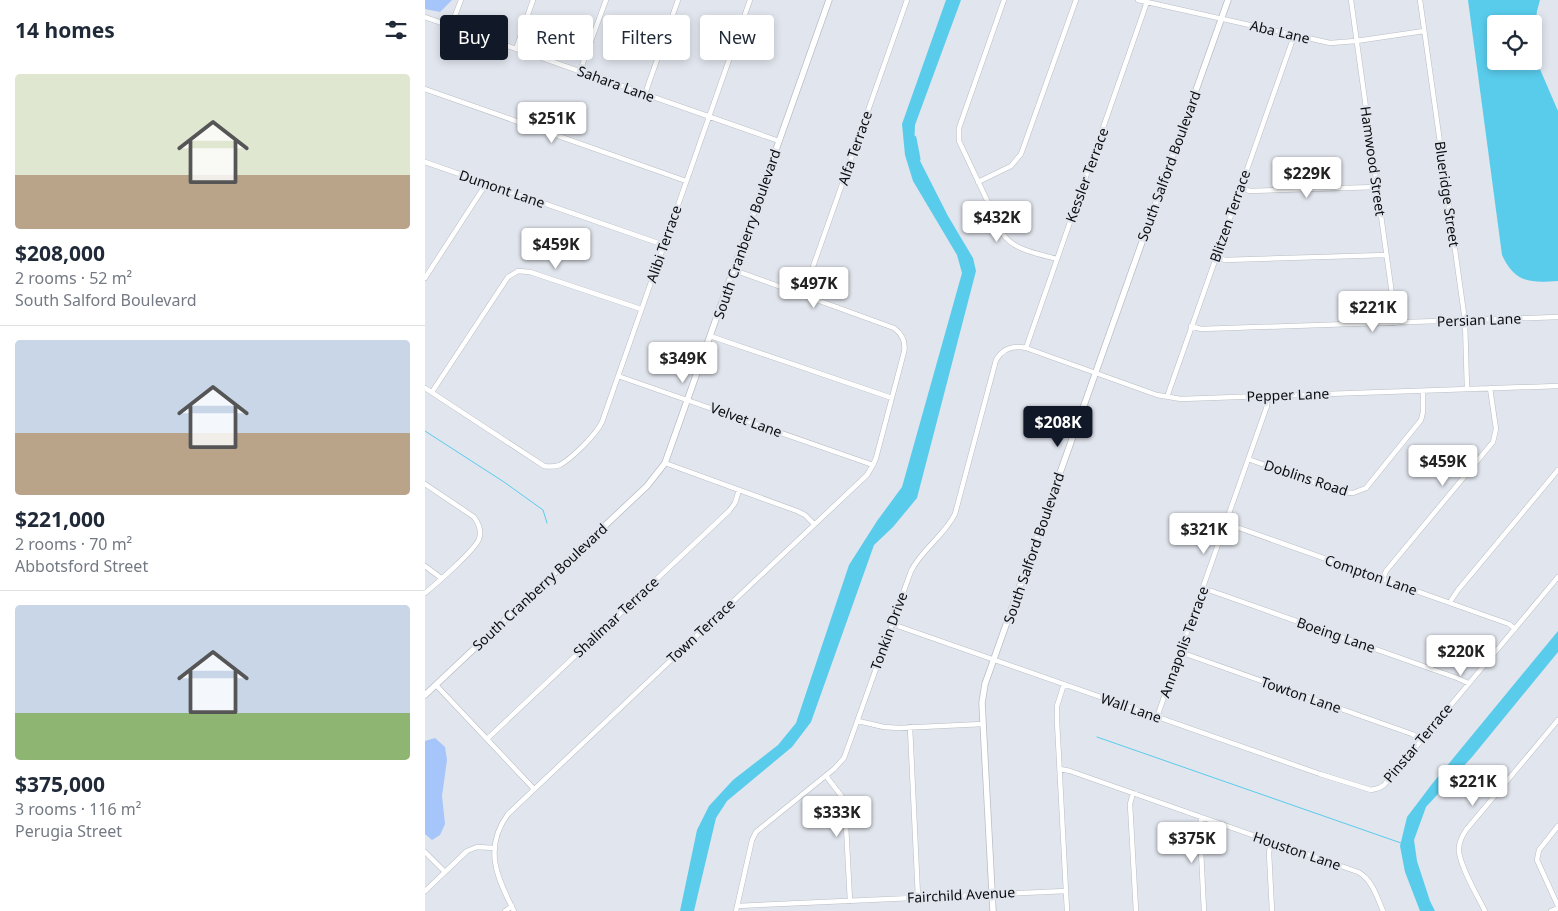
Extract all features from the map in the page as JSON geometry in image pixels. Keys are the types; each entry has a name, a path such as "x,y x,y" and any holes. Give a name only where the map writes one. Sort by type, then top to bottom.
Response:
{"street":[{"path":"455,15 461,0"},
{"path":"516,49 533,0"},
{"path":"581,71 605,0"},
{"path":"645,94 678,0"},
{"name":"Alibi Terrace","path":"432,392 544,466 550,467 562,463 598,430 751,0"},
{"name":"South Cranberry Boulevard","path":"425,695 647,486 665,463 829,0"},
{"name":"Alfa Terrace","path":"803,295 907,0"},
{"path":"1004,0 959,128 960,144 1003,234 1008,240 1016,245 1057,259"},
{"path":"978,182 1011,166 1021,154 1076,0"},
{"name":"Aba Lane","path":"1138,0 1330,43 1424,31"},
{"name":"South Salford Boulevard","path":"993,911 983,693 1228,0"},
{"name":"Hamwood Street","path":"1351,0 1396,323"},
{"name":"Blueridge Street","path":"1419,0 1465,321 1467,389"},
{"name":"Kessler Terrace","path":"1026,348 1147,2"},
{"name":"Sahara Lane","path":"425,17 440,22"},
{"name":"Blitzen Terrace","path":"1167,397 1294,36"},
{"name":"Sahara Lane","path":"508,46 779,141"},
{"path":"425,89 686,181"},
{"name":"Dumont Lane","path":"425,162 663,245"},
{"path":"425,278 486,184"},
{"path":"1240,188 1250,191 1377,187"},
{"path":"1216,257 1225,260 1386,255"},
{"path":"734,270 803,295"},
{"path":"425,388 432,392 508,278 513,274 523,271 641,309"},
{"name":"Town Terrace","path":"513,909 497,873 494,848 498,831 505,819 534,789 867,475 873,466 905,352 903,340 894,328 803,295"},
{"name":"Persian Lane","path":"1191,326 1201,329 1558,318"},
{"path":"711,336 892,398"},
{"name":"Tonkin Drive","path":"737,908 752,840 756,832 826,776 844,758 913,567 948,526 955,514 996,360 1007,349 1016,346 1026,348"},
{"name":"Pepper Lane","path":"1026,348 1167,397 1267,396 1558,386"},
{"name":"Velvet Lane","path":"618,376 873,466"},
{"path":"1383,579 1386,571 1493,442 1496,433 1490,388"},
{"name":"Doblins Road","path":"1248,459 1341,492 1358,492 1366,488 1418,425 1423,412 1423,391"},
{"name":"Annapolis Terrace","path":"1157,717 1267,406 1267,396"},
{"path":"665,463 797,511 805,515 814,524"},
{"path":"1449,602 1558,470"},
{"path":"425,484 474,517 479,525 480,534 475,546 425,593"},
{"name":"Shalimar Terrace","path":"487,739 729,510 735,503 739,490"},
{"name":"Compton Lane","path":"1225,524 1449,602 1509,624 1515,629"},
{"path":"425,566 441,578"},
{"name":"Pinstar Terrace","path":"1371,790 1379,788 1384,784 1558,577"},
{"name":"Boeing Lane","path":"1203,588 1468,683"},
{"name":"Wall Lane","path":"892,624 1320,774 1371,790"},
{"name":"Towton Lane","path":"1180,652 1412,734 1421,740"},
{"path":"1064,684 1057,706 1067,911"},
{"path":"436,685 534,789"},
{"path":"1485,911 1459,852 1461,838 1558,720"},
{"path":"858,721 884,727 983,724"},
{"path":"910,727 918,898"},
{"name":"Houston Lane","path":"1060,769 1363,874 1370,883 1383,911"},
{"path":"826,776 843,798 845,807 850,901"},
{"path":"1133,793 1130,804 1136,911"},
{"path":"1201,817 1204,911"},
{"path":"1551,911 1558,907 1537,860 1539,850 1558,826"},
{"path":"1271,841 1269,853 1272,911"},
{"path":"425,891 472,849 494,848"},
{"path":"425,852 445,872"},
{"name":"Fairchild Avenue","path":"737,908 1066,891"},
{"path":"505,911 513,909"}],"shaded area":[{"path":"425,0 452,0 440,12 425,9"},
{"path":"946,0 961,0 915,125 914,149 948,216 973,258 976,271 917,498 893,527 874,545 811,722 792,747 727,801 716,818 694,911 680,911 697,830 709,806 733,780 778,745 796,723 849,565 877,521 902,487 962,273 957,255 913,181 905,155 902,124"},
{"path":"1468,0 1540,0 1537,15 1487,15 1487,70 1540,70 1558,111 1558,281 1539,282 1524,279 1512,271 1502,255"},
{"path":"1558,631 1558,652 1472,757 1426,807 1414,840 1417,861 1435,911 1420,911 1405,872 1400,846 1407,817"},
{"path":"435,738 445,747 447,760 442,796 445,824 440,835 432,840 425,834 425,741"}],"waterway":[{"path":"914,138 918,159"},
{"path":"425,431 504,482 543,510 547,523"},
{"path":"1097,737 1401,843"}]}
